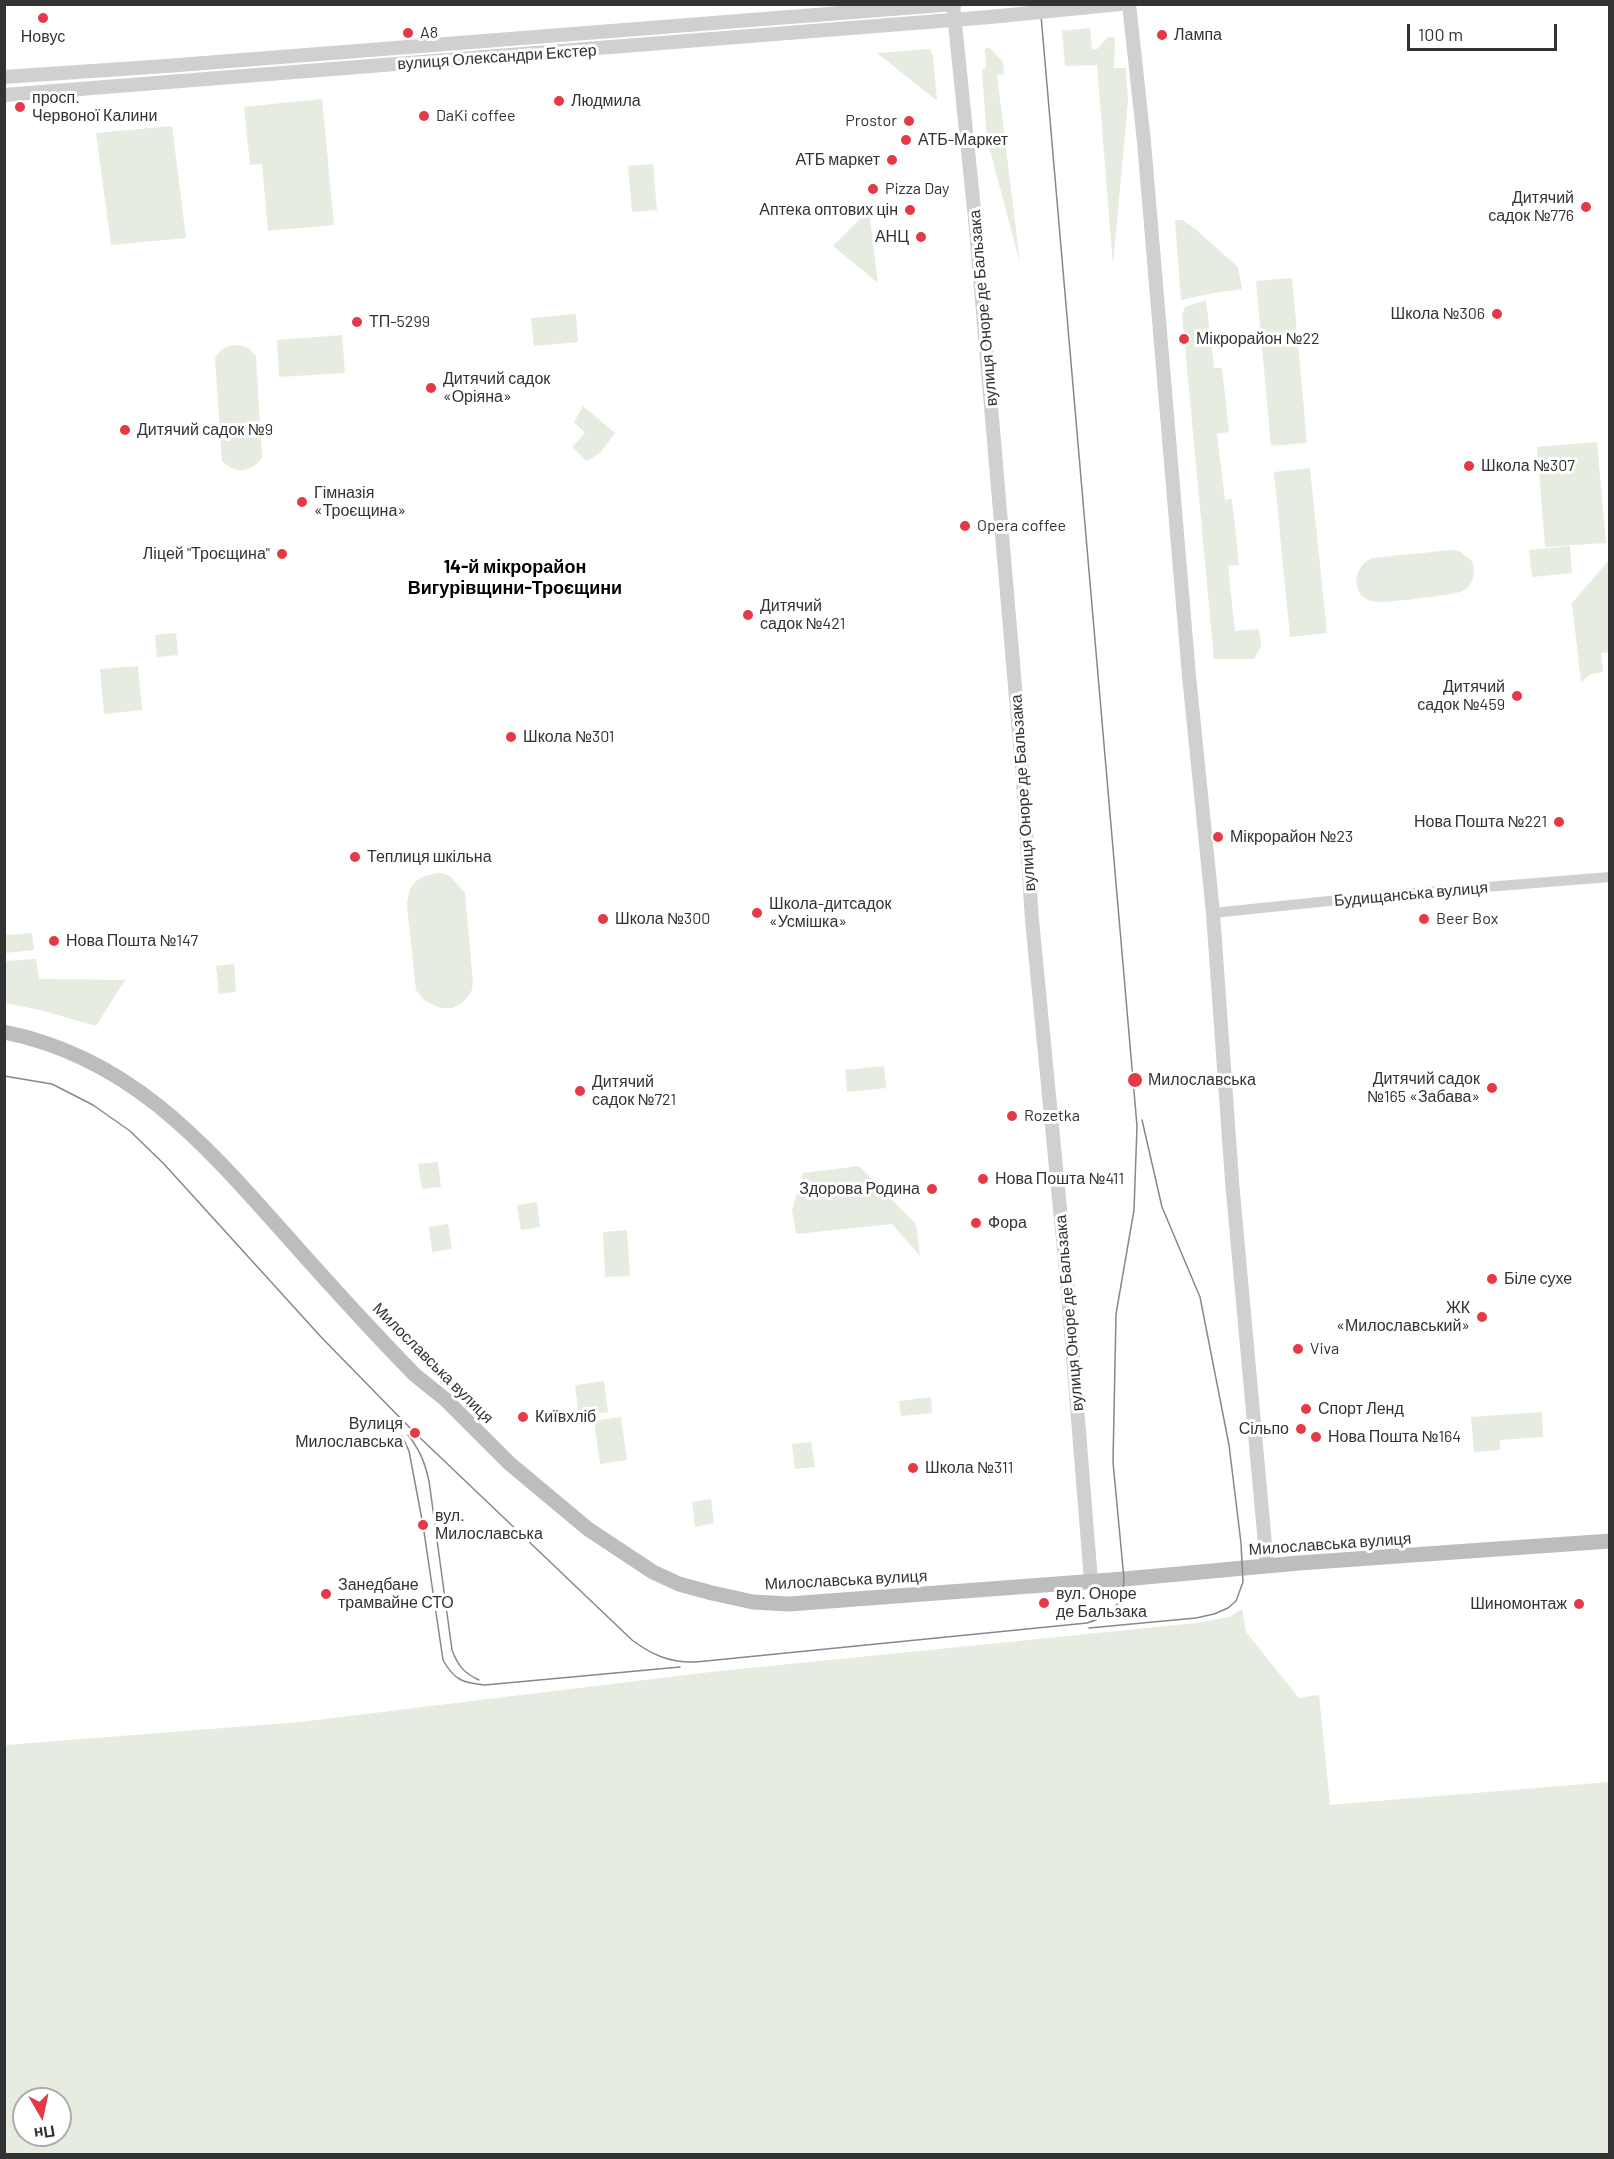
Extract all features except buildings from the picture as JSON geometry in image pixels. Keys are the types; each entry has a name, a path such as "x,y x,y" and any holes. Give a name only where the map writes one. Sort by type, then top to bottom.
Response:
{"main road":[{"name":"Милославська вулиця","path":"4,1032 32,1038 81,1055 114,1074 164,1109 235,1179 416,1375 446,1400 509,1463 588,1529 653,1572 679,1584 753,1602 789,1604 1610,1541"}],"street":[{"name":"вулиця Олександри Екстер","path":"4,95 955,21 1120,4"},
{"path":"1129,4 1144,142 1189,676 1214,913 1232,1181 1267,1566"},
{"name":"вулиця Олександри Екстер","path":"4,77 954,5"},
{"name":"вулиця Оноре де Бальзака","path":"954,5 975,219 1023,780 1032,920 1067,1281 1091,1581"},
{"name":"Будищанська вулиця","path":"1214,913 1387,895 1610,877"}],"shaded area":[{"path":"1090,28 1092,50 1097,49 1108,37 1115,38 1114,68 1126,68 1128,101 1113,265 1097,65 1065,66 1062,31"},
{"path":"989,47 1003,62 1004,74 997,75 1020,263 987,139 982,70 986,67 985,49"},
{"path":"930,49 933,56 937,101 877,53"},
{"path":"322,99 334,225 268,231 262,164 250,165 244,107"},
{"path":"172,126 186,238 111,245 96,133"},
{"path":"653,164 657,210 632,212 628,166"},
{"path":"869,210 878,283 833,246"},
{"path":"1175,220 1182,220 1193,227 1238,267 1242,289 1181,300"},
{"path":"1292,278 1307,443 1271,446 1256,281"},
{"path":"1206,300 1214,368 1222,368 1229,432 1217,434 1225,500 1232,499 1239,565 1228,566 1235,631 1259,629 1261,646 1254,659 1214,659 1182,314 1185,307"},
{"path":"576,314 578,342 534,346 531,318"},
{"path":"342,335 345,373 279,377 277,340"},
{"path":"239,345 249,348 256,356 262,458 253,467 243,470 232,468 222,461 215,359 224,348"},
{"path":"583,406 615,433 600,453 587,461 572,447 585,433 574,422"},
{"path":"1597,442 1606,543 1545,547 1537,447"},
{"path":"1310,468 1327,633 1290,637 1274,472"},
{"path":"1570,546 1572,573 1532,577 1529,550"},
{"path":"1459,551 1473,564 1472,581 1460,592 1418,599 1376,602 1361,595 1358,589 1356,582 1360,568 1372,558"},
{"path":"1609,560 1609,652 1601,653 1603,672 1591,674 1581,682 1572,603"},
{"path":"176,633 178,655 157,657 155,635"},
{"path":"138,666 142,710 104,714 100,669"},
{"path":"440,873 450,876 465,893 473,983 471,993 463,1002 452,1008 440,1008 425,1001 416,990 407,906 412,886 420,878"},
{"path":"32,933 34,950 5,953 5,935"},
{"path":"36,959 39,979 125,980 96,1026 5,1003 5,961"},
{"path":"234,964 236,992 219,994 216,966"},
{"path":"884,1066 886,1088 847,1092 845,1070"},
{"path":"438,1162 441,1187 422,1189 418,1164"},
{"path":"859,1166 916,1224 920,1256 892,1224 796,1234 792,1210 803,1173"},
{"path":"537,1202 540,1227 521,1230 517,1205"},
{"path":"448,1224 452,1249 432,1252 429,1227"},
{"path":"627,1230 630,1276 605,1277 603,1232"},
{"path":"604,1381 608,1412 579,1416 575,1385"},
{"path":"931,1397 932,1413 901,1416 899,1401"},
{"path":"1542,1412 1543,1437 1500,1440 1500,1450 1474,1452 1471,1417"},
{"path":"621,1417 627,1460 600,1464 594,1421"},
{"path":"811,1442 815,1467 795,1469 792,1444"},
{"path":"711,1499 714,1523 695,1527 692,1502"},
{"path":"1242,1609 1246,1632 1299,1698 1319,1695 1330,1805 1609,1782 1609,2154 5,2154 5,1745 300,1722 710,1672 1197,1623 1229,1617"}],"tram line":[{"path":"4,1076 52,1084 93,1105 130,1131 164,1164 322,1338 415,1433 632,1640 654,1654 678,1661 696,1662 1087,1623 1103,1617 1114,1608 1121,1596 1124,1579 1113,1462 1116,1314 1134,1210 1137,1126 1040,4"},
{"path":"1089,1628 1196,1618 1214,1614 1228,1608 1236,1601 1243,1582 1241,1543 1229,1445 1200,1297 1162,1207 1142,1120"},
{"path":"408,1435 422,1457 429,1481 452,1650 462,1668 479,1680"},
{"path":"402,1436 409,1451 423,1525 443,1660 455,1676 471,1683 485,1685 680,1667"}],"place":[{"name":"Новус","path":"43,18"},
{"name":"A8","path":"408,33"},
{"name":"Лампа","path":"1162,35"},
{"name":"Людмила","path":"559,101"},
{"name":"просп. Червоної Калини","path":"20,107"},
{"name":"DaKi coffee","path":"424,116"},
{"name":"Prostor","path":"909,121"},
{"name":"АТБ-Маркет","path":"906,140"},
{"name":"АТБ маркет","path":"892,160"},
{"name":"Pizza Day","path":"873,189"},
{"name":"Дитячий садок №776","path":"1586,207"},
{"name":"Аптека оптових цін","path":"910,210"},
{"name":"АНЦ","path":"921,237"},
{"name":"Школа №306","path":"1497,314"},
{"name":"ТП-5299","path":"357,322"},
{"name":"Мікрорайон №22","path":"1184,339"},
{"name":"Дитячий садок «Оріяна»","path":"431,388"},
{"name":"Дитячий садок №9","path":"125,430"},
{"name":"Школа №307","path":"1469,466"},
{"name":"Гімназія «Троєщина»","path":"302,502"},
{"name":"Opera coffee","path":"965,526"},
{"name":"Ліцей \"Троєщина\"","path":"282,554"},
{"name":"Дитячий садок №421","path":"748,615"},
{"name":"Дитячий садок №459","path":"1517,696"},
{"name":"Школа №301","path":"511,737"},
{"name":"Нова Пошта №221","path":"1559,822"},
{"name":"Мікрорайон №23","path":"1218,837"},
{"name":"Теплиця шкільна","path":"355,857"},
{"name":"Школа-дитсадок «Усмішка»","path":"757,913"},
{"name":"Школа №300","path":"603,919"},
{"name":"Beer Box","path":"1424,919"},
{"name":"Нова Пошта №147","path":"54,941"},
{"name":"Милославська","path":"1135,1080"},
{"name":"Дитячий садок №165 «Забава»","path":"1492,1088"},
{"name":"Дитячий садок №721","path":"580,1091"},
{"name":"Rozetka","path":"1012,1116"},
{"name":"Нова Пошта №411","path":"983,1179"},
{"name":"Здорова Родина","path":"932,1189"},
{"name":"Фора","path":"976,1223"},
{"name":"Біле сухе","path":"1492,1279"},
{"name":"ЖК «Милославський»","path":"1482,1317"},
{"name":"Viva","path":"1298,1349"},
{"name":"Спорт Ленд","path":"1306,1409"},
{"name":"Київхліб","path":"523,1417"},
{"name":"Сільпо","path":"1301,1429"},
{"name":"Вулиця Милославська","path":"415,1433"},
{"name":"Нова Пошта №164","path":"1316,1437"},
{"name":"Школа №311","path":"913,1468"},
{"name":"вул. Милославська","path":"423,1525"},
{"name":"Занедбане трамвайне СТО","path":"326,1594"},
{"name":"вул. Оноре де Бальзака","path":"1044,1603"},
{"name":"Шиномонтаж","path":"1579,1604"}],"district":[{"name":"14-й мікрорайон Вигурівщини-Троєщини","path":"515,577"}]}
